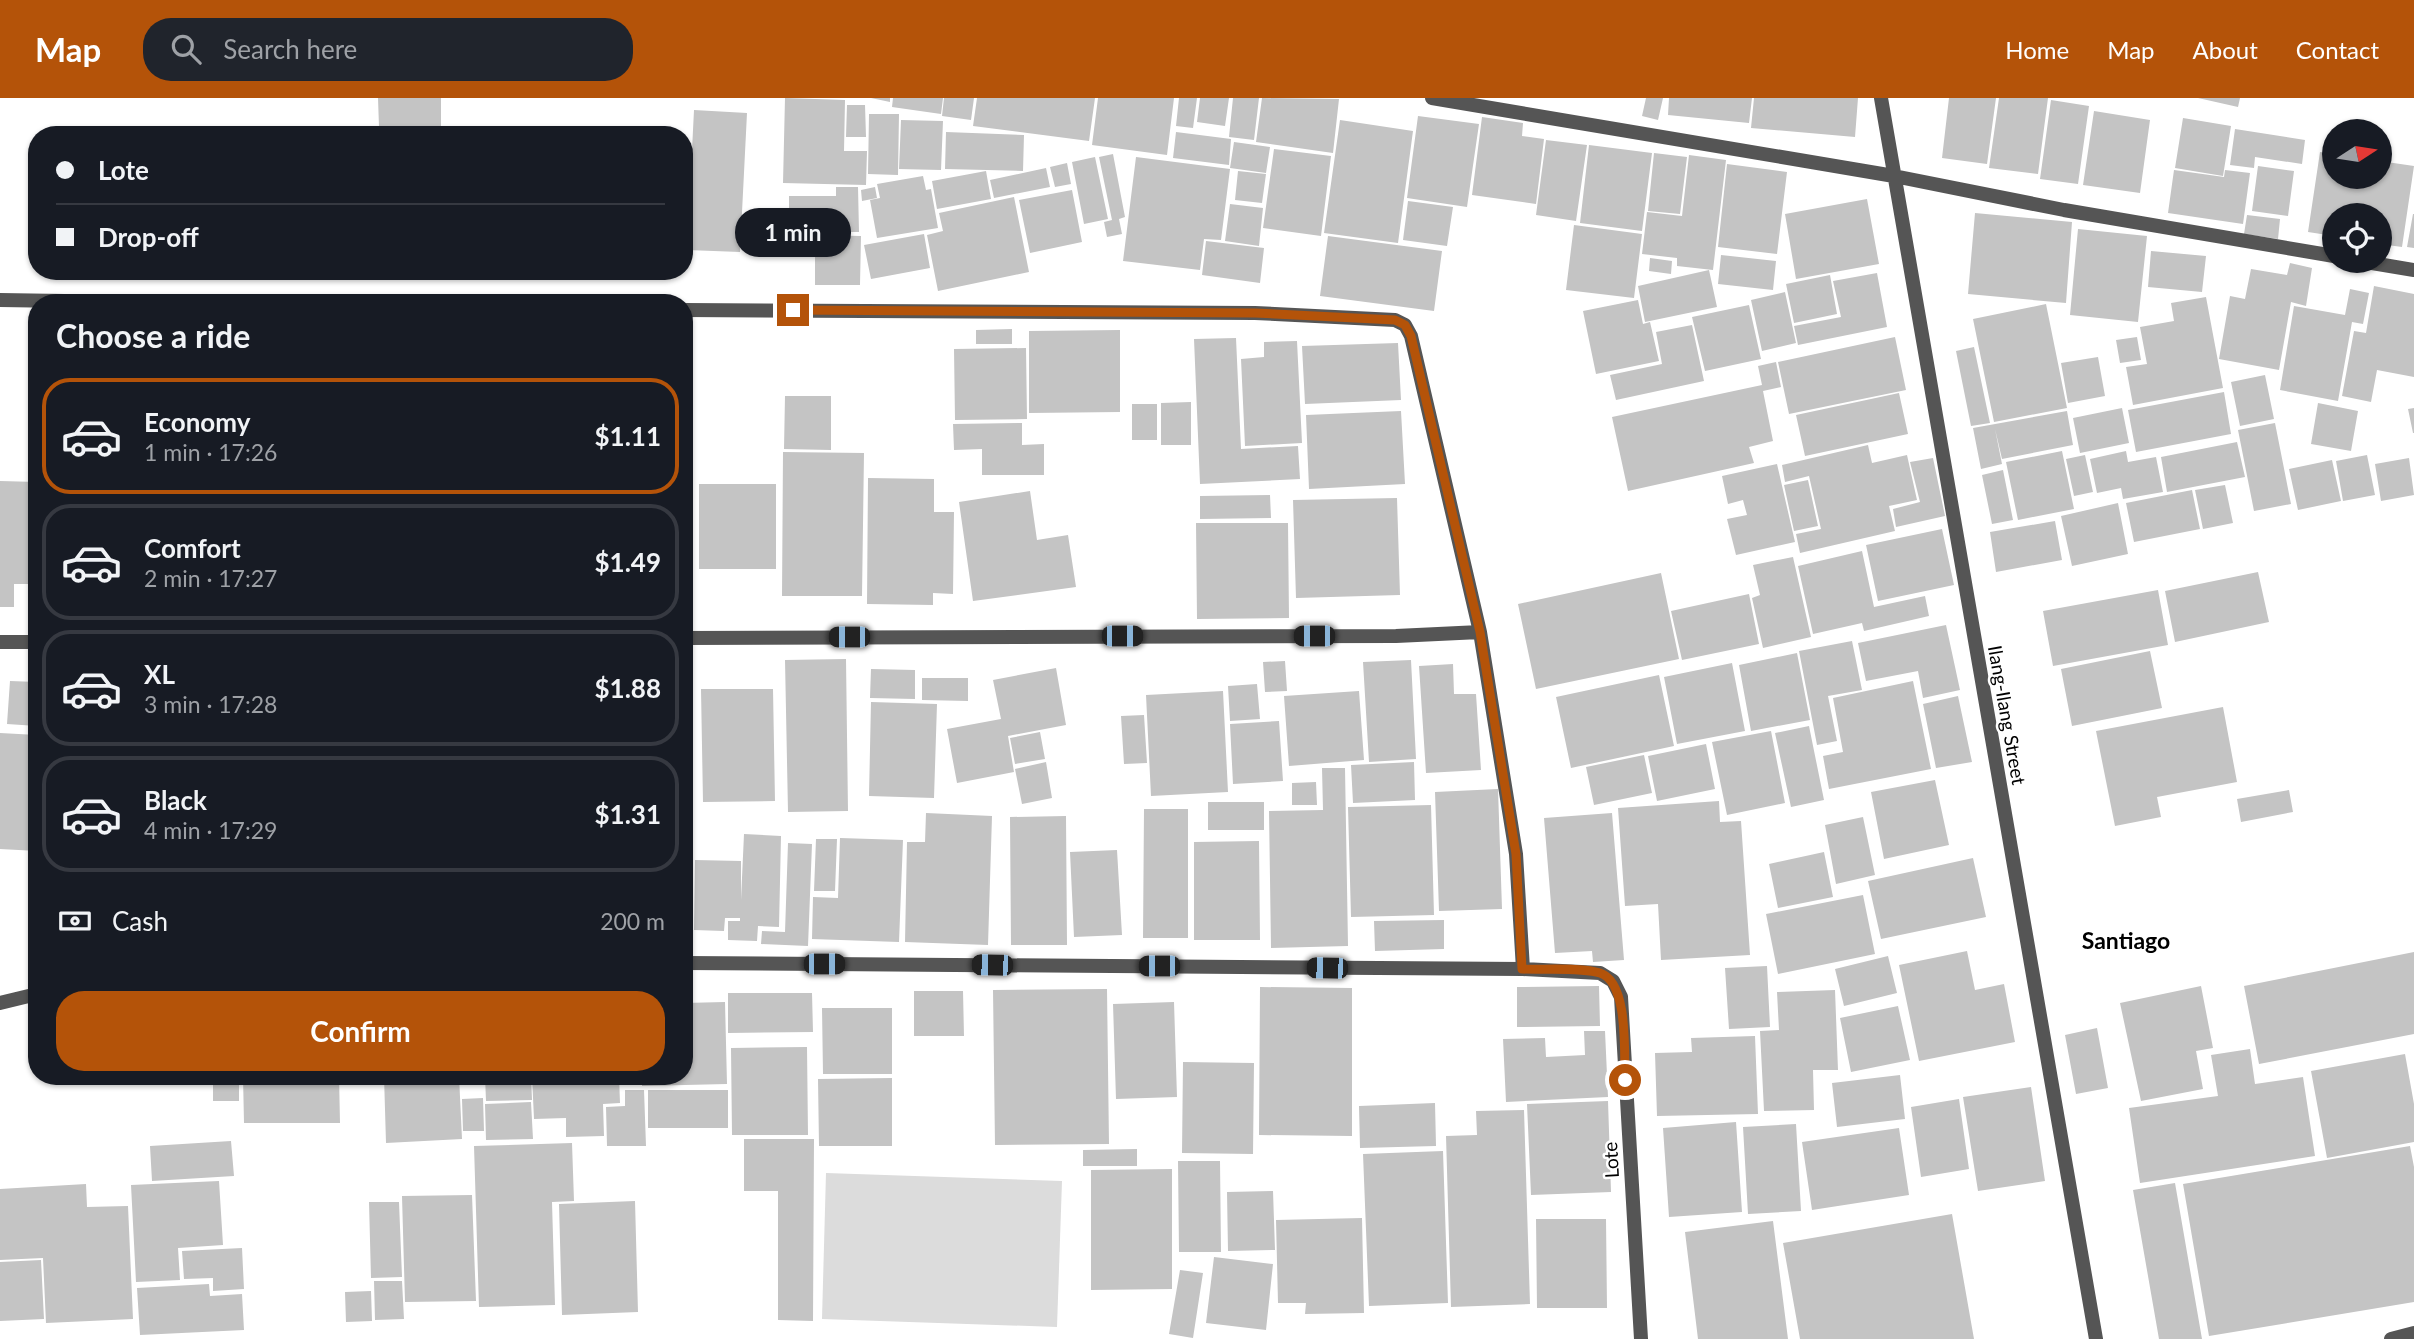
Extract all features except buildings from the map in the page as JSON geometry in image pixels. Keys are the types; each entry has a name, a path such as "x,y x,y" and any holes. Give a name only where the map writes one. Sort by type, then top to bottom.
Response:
{"street":[{"path":"1432,98 1894,176 2064,210 2322,254"},
{"name":"Ilang-Ilang Street","path":"1881,98 2096,1339"},
{"path":"2392,266 2414,270"},
{"path":"0,300 28,300"},
{"path":"693,310 1255,313 1395,320 1405,325 1411,336 1480,632 1516,854 1522,969 693,963"},
{"path":"693,638 1396,636 1480,632"},
{"path":"0,642 28,642"},
{"name":"Lote","path":"1522,969 1600,973 1613,981 1620,998 1641,1339"},
{"path":"0,1003 28,996"},
{"path":"2391,1339 2414,1333"}],"shaded area":[{"path":"826,1173 1062,1181 1057,1327 822,1319"}],"district":[{"name":"Santiago","path":"2126,941"}],"route":[{"path":"793,310 1255,313 1395,320 1405,325 1411,336 1480,632 1516,854 1522,969 1600,973 1613,981 1620,998 1625,1080"}]}
